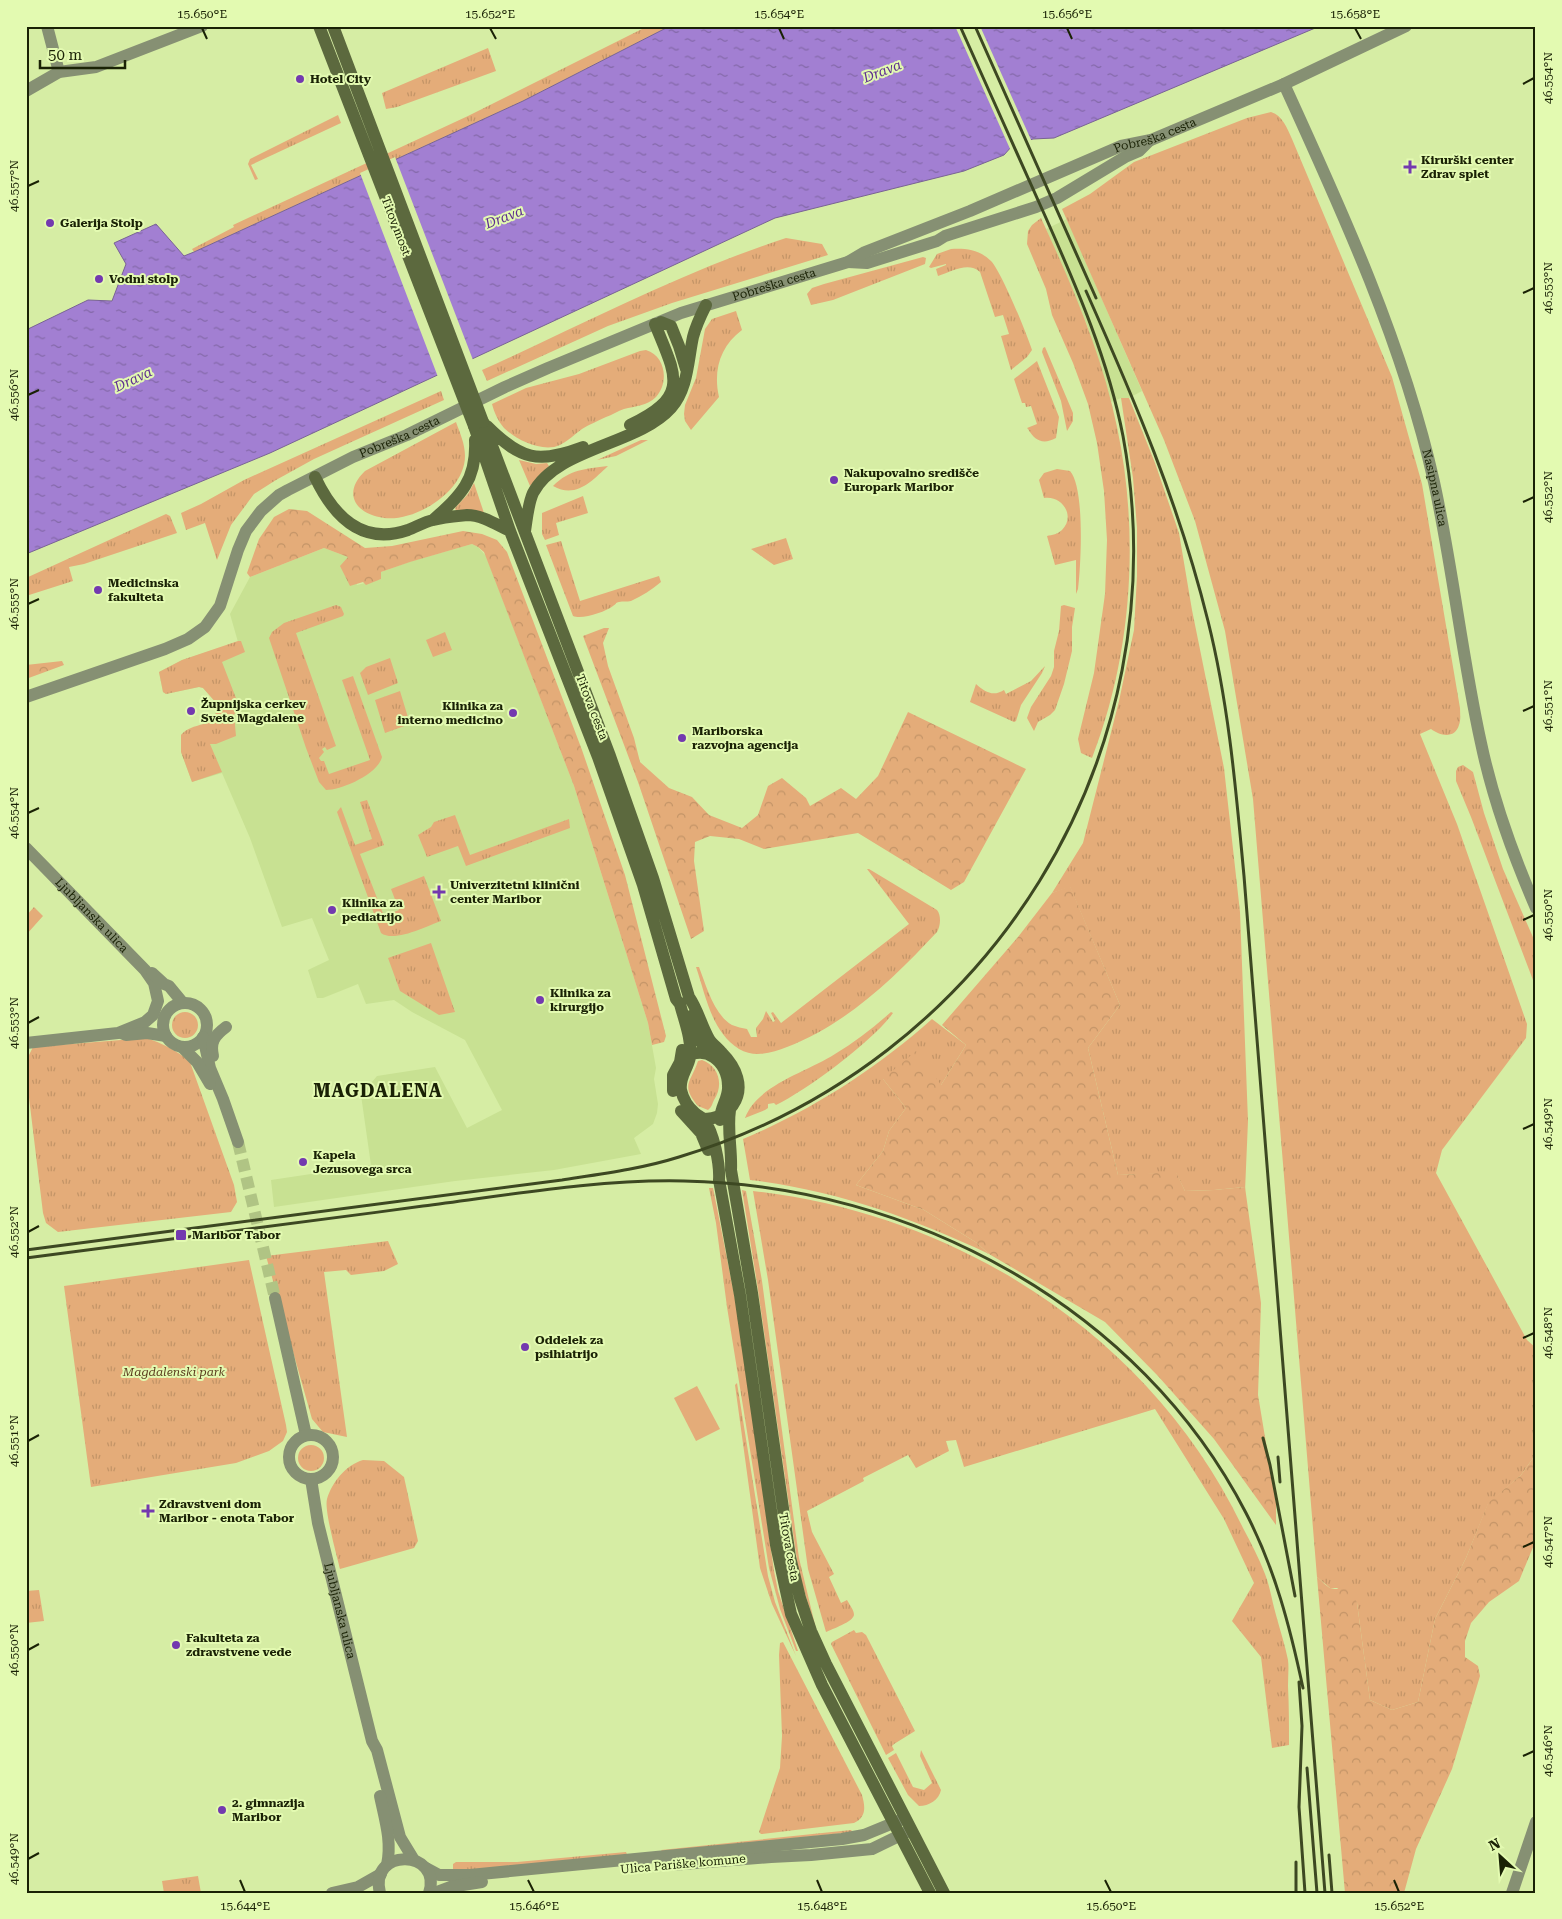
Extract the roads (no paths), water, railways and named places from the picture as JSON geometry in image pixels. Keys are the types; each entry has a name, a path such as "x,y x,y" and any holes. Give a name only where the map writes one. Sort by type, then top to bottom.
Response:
{"main road":[{"name":"Titov most","path":"319,26 478,424"},
{"name":"Titov most","path":"333,26 478,424"},
{"path":"525,531 533,494 546,476 565,463 654,423 673,406 683,388 697,323 706,305"},
{"path":"433,520 456,499 470,477 474,466 478,424 498,436 516,451 537,458 559,456 582,447 657,410 669,397 674,381 672,364 658,323"},
{"path":"658,323 671,326 686,369"},
{"name":"Titova cesta","path":"478,424 525,531 610,756 650,868 689,997 688,1007 693,1024 719,1062 728,1080 727,1095 721,1108 725,1113 726,1160 731,1170 752,1293 779,1490 795,1583 804,1614 820,1652 906,1833 930,1893"},
{"name":"Titova cesta","path":"478,424 510,531 598,756 643,885 676,999 674,1006 685,1058"},
{"path":"315,477 335,511 349,524 364,532 385,534 406,531 433,520 469,515 486,519 510,531"},
{"path":"708,1046 700,1052 685,1058 674,1074 673,1090 681,1110 701,1133 719,1180"},
{"path":"685,1058 688,1063 682,1078 681,1090 692,1110 703,1119 710,1131 720,1171 719,1180"},
{"path":"703,1119 712,1119 725,1113"},
{"name":"Titova cesta","path":"719,1180 740,1295 776,1545 792,1614 805,1649 822,1685 900,1820"},
{"name":"Titova cesta","path":"906,1833 944,1893"}],"street":[{"path":"47,26 59,72"},
{"path":"26,90 59,72 96,66 202,26"},
{"name":"Pobreška cesta","path":"26,697 165,649 188,639 205,627 220,606 240,543 261,510 279,495 354,457 407,435 505,387 658,323 706,305 848,262 865,252 970,211 1121,146 1151,140 1284,84 1406,26"},
{"name":"Nasipna ulica","path":"1284,84 1380,306 1411,397 1434,482 1481,743 1508,838 1536,908"},
{"name":"Pobreška cesta","path":"848,262 867,263 1036,207 1057,198 1125,157 1139,151 1151,140"},
{"name":"Ljubljanska ulica","path":"26,848 32,860 145,970"},
{"path":"145,970 169,986 182,1003"},
{"path":"26,1043 118,1032 145,1022 153,1015 157,1008 156,988 145,970"},
{"path":"182,1047 195,1044 203,1037 207,1027 203,1013 195,1005 182,1003 171,1008 166,1014 163,1029 173,1044 182,1047 197,1062 227,1112"},
{"path":"226,1027 215,1035 212,1047 226,1094 227,1112"},
{"path":"118,1032 126,1035 146,1033 166,1036"},
{"path":"203,1037 208,1062 238,1142"},
{"path":"275,1298 306,1436"},
{"path":"306,1436 319,1436 331,1448 332,1464 323,1476 311,1478 300,1476 290,1461 290,1452 294,1443 306,1436"},
{"name":"Ljubljanska ulica","path":"311,1478 318,1524 372,1742 371,1752 395,1838"},
{"path":"380,1893 379,1882 395,1838 414,1860 426,1868 444,1875 470,1875 842,1839 864,1835 900,1820"},
{"path":"1512,1893 1536,1822"},
{"name":"Ulica Pariške komune","path":"434,1893 450,1886 643,1867 872,1849 906,1833"},
{"path":"332,1893 358,1887 399,1859 414,1860"},
{"path":"426,1868 431,1882 429,1893"}],"water":[{"name":"Drava","path":"670,26 1320,26 1054,138 1033,139 1012,146 1004,155 964,171 775,218 270,453 26,554 26,330 88,300 112,301 126,264 114,243 156,224 184,256 523,101"}],"tunnel":[{"path":"238,1142 275,1298"}],"railway":[{"path":"26,1250 562,1180 636,1168 679,1157 790,1112 887,1050 971,972 1039,881 1090,780 1122,670 1134,555 1123,436 1109,379 1069,271 960,26"},
{"path":"975,26 1096,298"},
{"path":"1086,291 1122,373 1170,494 1184,536 1208,621 1227,716 1244,876 1325,1893"},
{"path":"26,1258 520,1193 586,1185 651,1181 684,1181 769,1188 853,1206 934,1233 1010,1271 1081,1318 1145,1375 1201,1440 1246,1513 1265,1555 1293,1643 1303,1688"},
{"path":"1263,1438 1270,1465 1295,1596"},
{"path":"1278,1457 1280,1482"},
{"path":"1299,1682 1302,1726 1299,1807 1305,1893"},
{"path":"1307,1768 1317,1893"},
{"path":"1329,1855 1332,1893"},
{"path":"1296,1862 1296,1893"}],"place":[{"name":"Hotel City","path":"300,79"},
{"name":"Kirurški center Zdrav splet","path":"1410,167"},
{"name":"Galerija Stolp","path":"50,223"},
{"name":"Vodni stolp","path":"99,279"},
{"name":"Nakupovalno središče Europark Maribor","path":"834,480"},
{"name":"Medicinska fakulteta","path":"98,590"},
{"name":"Župnijska cerkev Svete Magdalene","path":"191,711"},
{"name":"Klinika za interno medicino","path":"513,713"},
{"name":"Mariborska razvojna agencija","path":"682,738"},
{"name":"Univerzitetni klinični center Maribor","path":"439,892"},
{"name":"Klinika za pediatrijo","path":"332,910"},
{"name":"Klinika za kirurgijo","path":"540,1000"},
{"name":"Kapela Jezusovega srca","path":"303,1162"},
{"name":"Maribor Tabor","path":"181,1235"},
{"name":"Oddelek za psihiatrijo","path":"525,1347"},
{"name":"Zdravstveni dom Maribor - enota Tabor","path":"148,1511"},
{"name":"Fakulteta za zdravstvene vede","path":"176,1645"},
{"name":"2. gimnazija Maribor","path":"222,1810"}],"district":[{"name":"MAGDALENA","path":"378,1090"}],"park label":[{"name":"Magdalenski park","path":"174,1372"}]}
